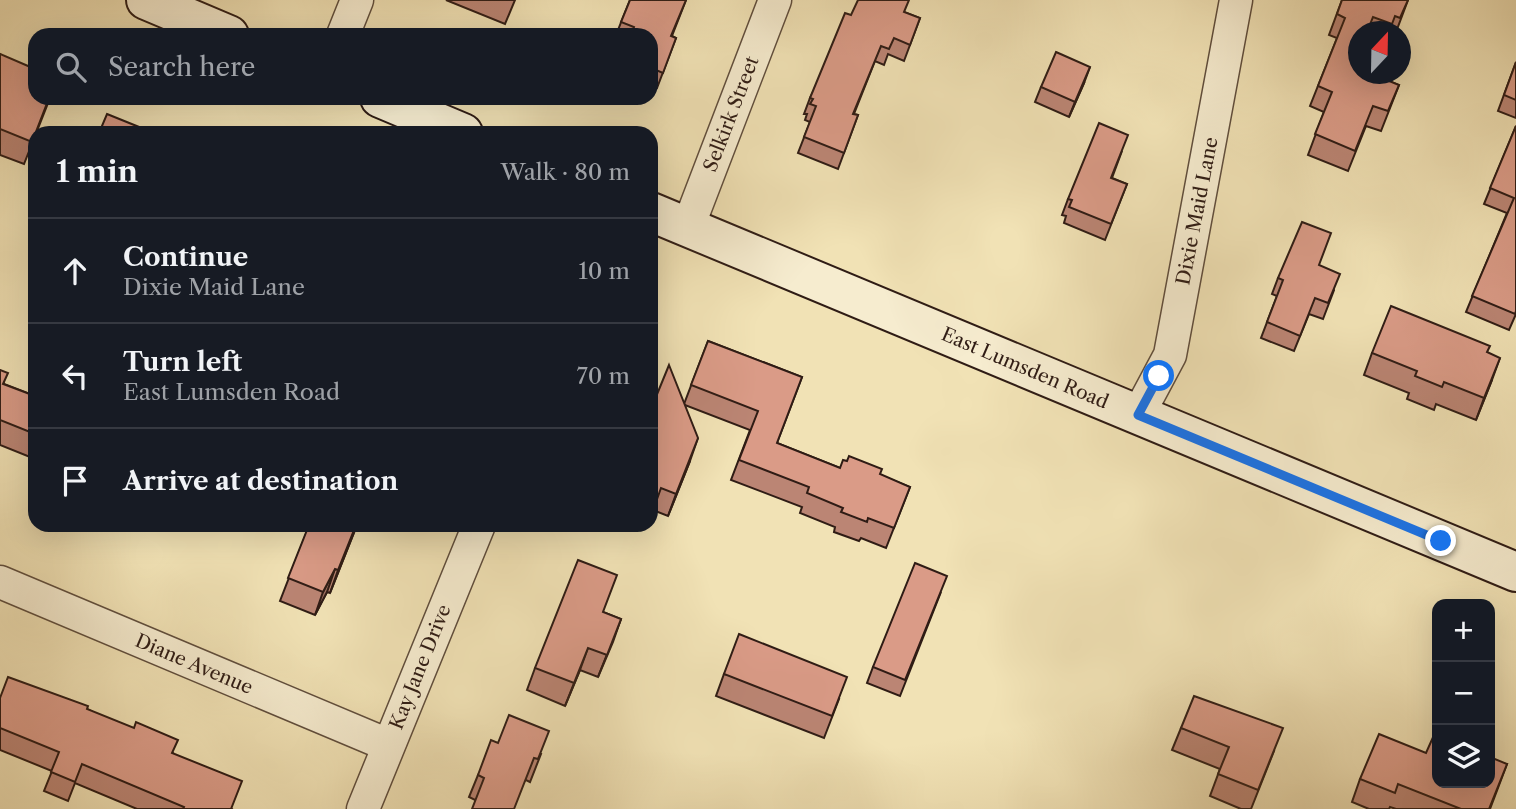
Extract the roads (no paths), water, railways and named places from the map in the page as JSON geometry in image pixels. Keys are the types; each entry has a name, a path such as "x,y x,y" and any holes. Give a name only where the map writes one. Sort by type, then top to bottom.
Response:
{"street":[{"path":"146,0 212,28"},
{"path":"346,28 357,0"},
{"name":"Selkirk Street","path":"688,227 775,0"},
{"name":"Dixie Maid Lane","path":"1138,415 1170,355 1236,0"},
{"path":"397,105 446,126"},
{"name":"East Lumsden Road","path":"658,215 1138,415 1513,564"},
{"name":"Kay Jane Drive","path":"363,809 476,532"},
{"name":"Diane Avenue","path":"0,582 388,745"}]}
